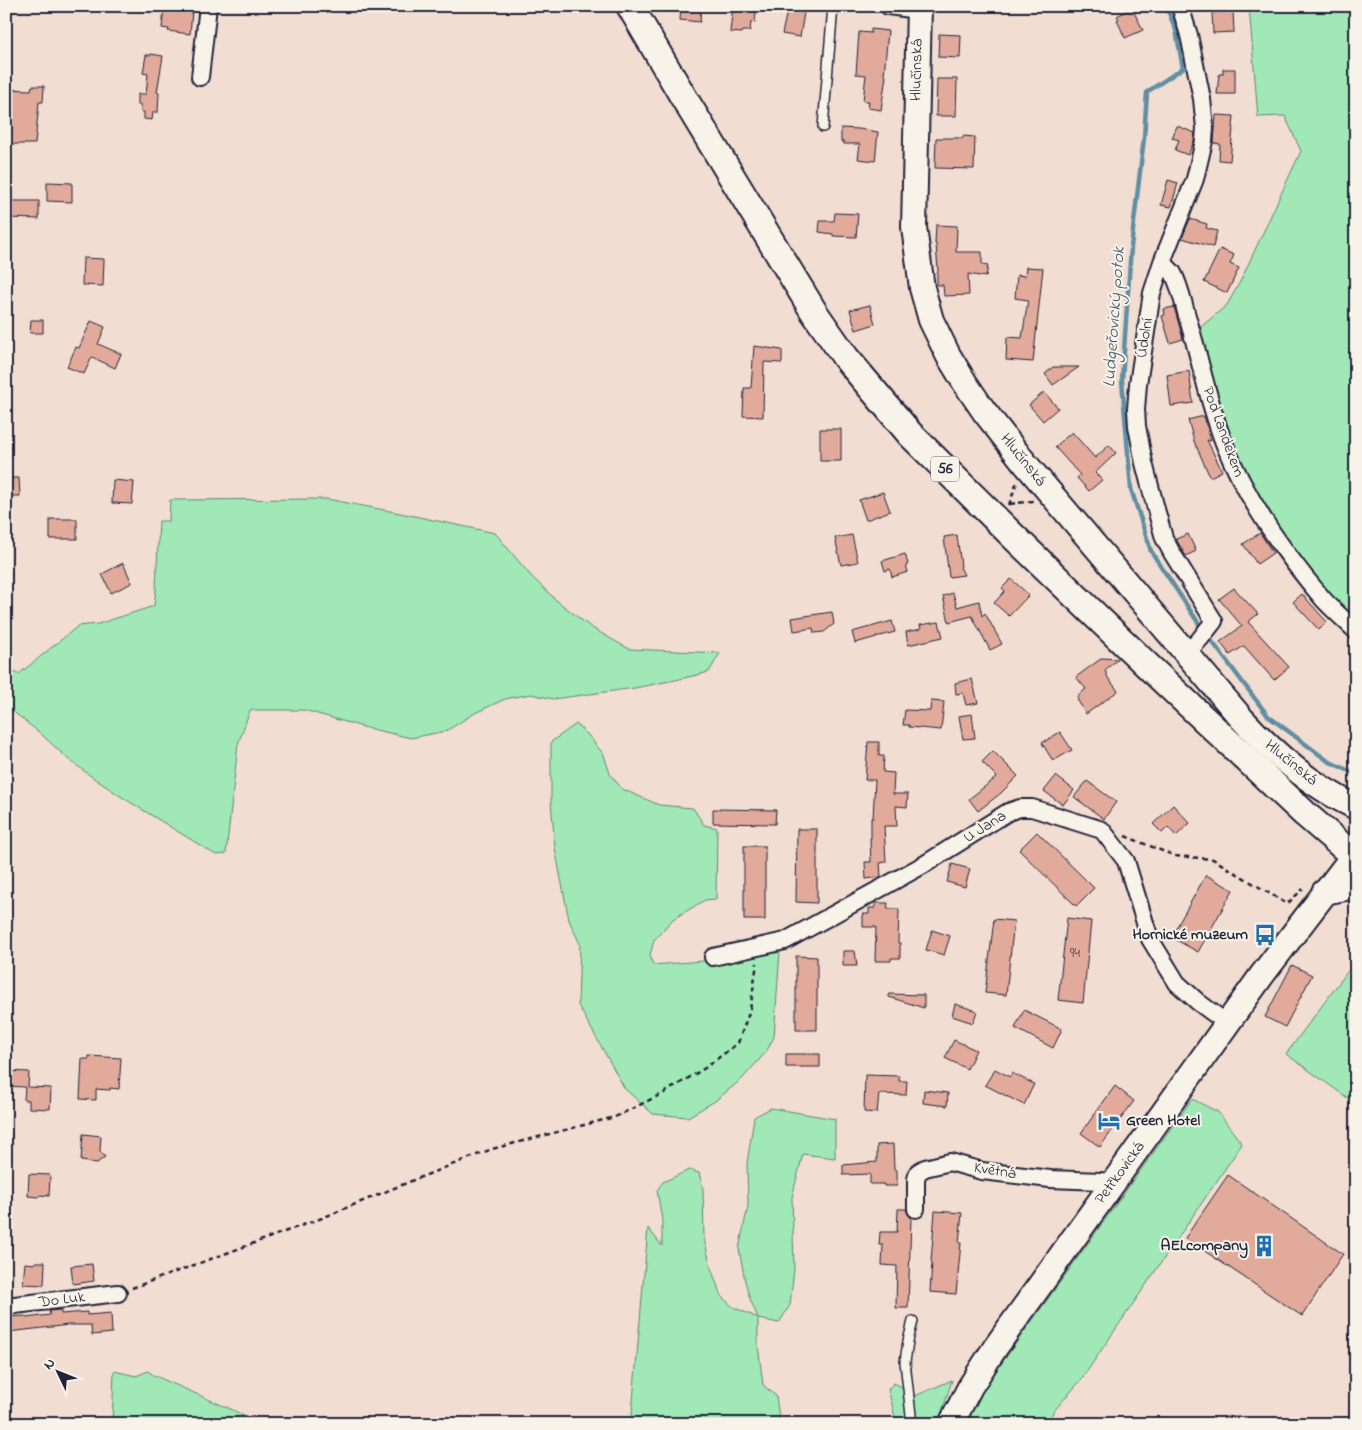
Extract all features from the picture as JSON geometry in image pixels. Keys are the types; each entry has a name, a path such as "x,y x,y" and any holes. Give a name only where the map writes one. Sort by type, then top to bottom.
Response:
{"main road":[{"name":"56","path":"630,6 814,312 846,358 910,434 1158,675 1305,814 1354,857"}],"street":[{"path":"200,77 208,6"},
{"path":"888,6 919,8"},
{"name":"Údolní","path":"1180,6 1197,70 1205,134 1195,179 1162,262 1152,293 1137,397 1137,426 1151,491 1164,538 1214,621 1198,640"},
{"name":"Hlučínská","path":"919,8 914,227 922,288 930,320 948,355 984,411 1024,462 1198,640 1242,719 1271,750 1300,774 1356,807"},
{"name":"Pod Landekem","path":"1162,262 1171,270 1176,281 1193,333 1210,404 1239,479 1260,515 1290,558 1324,600 1356,631"},
{"name":"U Jana","path":"713,956 785,941 925,864 1008,812 1020,808 1032,808 1102,830"},
{"path":"1102,830 1126,861 1150,939 1177,983 1198,1002 1228,1024"},
{"name":"Petřkovická","path":"951,1424 967,1391 986,1361 1111,1185 1272,961 1324,892 1354,857"},
{"path":"1324,892 1356,886"},
{"name":"Květná","path":"916,1209 916,1179 918,1172 925,1168 950,1162 982,1171 1050,1179 1101,1181 1111,1185"},
{"name":"Do Luk","path":"6,1306 118,1293"}],"lane":[{"path":"823,127 833,6"},
{"path":"912,1424 905,1362 913,1321"}],"path":[{"path":"1004,511 1010,504 1024,462"},
{"path":"1102,830 1132,838 1175,856 1213,860 1287,904 1311,881 1324,892"},
{"path":"118,1293 322,1218 416,1178 492,1149 616,1117 664,1093 705,1068 738,1043 750,1010 760,947"}],"green space":[{"path":"1249,6 1356,6 1356,625 1327,597 1262,509 1228,439 1196,331 1227,305 1241,280 1301,151 1285,116 1258,117"},
{"path":"327,499 495,533 531,576 556,600 592,628 629,649 720,653 709,672 635,688 553,699 531,694 505,699 475,713 446,731 411,738 363,727 304,710 250,710 238,744 226,854 216,855 95,779 68,759 40,733 6,706 6,669 19,674 78,626 98,624 154,606 159,521 169,521 170,500"},
{"path":"576,724 588,735 604,755 610,774 622,789 659,805 693,808 704,825 717,828 716,899 705,900 673,919 654,940 650,955 653,965 715,960 780,951 774,1037 766,1052 742,1079 715,1101 688,1117 653,1114 625,1089 578,1005 580,944 569,920 555,848 551,801 551,742"},
{"path":"1356,960 1356,1104 1286,1054"},
{"path":"1192,1099 1218,1112 1242,1144 1081,1380 1053,1412 1047,1424 965,1424 970,1407"},
{"path":"771,1108 835,1119 835,1158 803,1154 792,1197 794,1269 790,1305 779,1323 758,1319 758,1345 763,1385 776,1396 780,1424 631,1424 648,1228 662,1246 662,1220 657,1190 663,1182 689,1170 699,1173 703,1189 704,1239 721,1296 733,1307 758,1318 745,1281 739,1249 748,1206 747,1164 754,1117"},
{"path":"114,1371 136,1376 148,1371 153,1375 233,1410 258,1424 112,1424"},
{"path":"952,1380 938,1424 894,1424 896,1421 888,1389 894,1383 915,1396"}],"building":[{"path":"681,6 701,6 700,22 680,20"},
{"path":"733,6 753,6 752,11 756,12 755,23 751,22 750,31 743,31 742,33 730,32"},
{"path":"164,8 192,11 190,34 168,31 169,29 162,28"},
{"path":"1130,9 1134,12 1143,30 1125,38 1117,16"},
{"path":"787,11 804,13 800,37 782,34"},
{"path":"1233,12 1234,32 1213,33 1212,13"},
{"path":"871,29 888,31 884,75 886,76 881,110 868,108 869,101 863,101 866,75 856,74 859,32 871,33"},
{"path":"939,34 961,35 960,58 938,57"},
{"path":"146,55 163,56 157,92 159,93 158,112 153,112 152,120 144,119 141,105 138,105 138,94 146,94 148,74 143,73"},
{"path":"1223,69 1235,69 1235,94 1217,94 1219,74 1223,74"},
{"path":"937,79 957,79 956,116 936,116"},
{"path":"32,86 44,86 43,102 39,102 35,144 6,144 6,89 31,90"},
{"path":"1216,115 1234,116 1230,161 1219,160 1220,144 1214,143"},
{"path":"1177,126 1195,133 1188,155 1175,150 1179,140 1172,138"},
{"path":"841,128 878,132 875,161 858,159 860,144 844,144 844,142 841,142"},
{"path":"963,136 975,137 974,169 935,168 936,138 963,138"},
{"path":"1168,180 1178,183 1171,207 1161,205"},
{"path":"47,182 72,183 72,202 47,201"},
{"path":"6,201 39,201 39,219 6,218"},
{"path":"835,213 858,214 856,237 833,236 833,234 819,232 820,221 834,221"},
{"path":"1190,219 1207,224 1206,228 1217,231 1213,247 1182,238"},
{"path":"936,225 957,226 956,252 982,252 982,264 988,265 986,277 968,274 969,295 944,296 943,285 937,285"},
{"path":"1220,249 1234,255 1230,264 1239,268 1227,293 1204,282"},
{"path":"83,258 104,259 103,286 82,285"},
{"path":"1026,267 1043,268 1033,362 1006,360 1007,337 1022,338 1028,300 1015,298 1017,275 1025,276"},
{"path":"870,305 875,324 856,330 850,310"},
{"path":"1174,307 1183,339 1170,343 1162,316 1165,315 1164,309"},
{"path":"31,320 43,320 43,333 30,333"},
{"path":"91,321 105,327 98,344 121,354 115,368 92,357 84,374 67,367 76,347 79,348"},
{"path":"754,346 782,350 782,363 764,362 763,417 743,416 744,388 751,388"},
{"path":"1053,367 1079,367 1053,385 1045,374"},
{"path":"1189,371 1193,403 1171,406 1167,375"},
{"path":"1044,392 1058,408 1043,421 1029,405"},
{"path":"1204,416 1211,441 1207,440 1222,471 1210,477 1194,441 1188,420"},
{"path":"820,429 841,429 841,461 820,461"},
{"path":"1072,432 1095,458 1109,445 1116,453 1095,473 1102,480 1089,491 1077,478 1080,475 1055,447"},
{"path":"6,478 19,478 20,496 6,496"},
{"path":"113,480 134,482 132,504 112,503"},
{"path":"883,492 890,511 866,520 859,500"},
{"path":"50,519 77,519 77,539 50,539"},
{"path":"1260,533 1273,553 1257,564 1243,544"},
{"path":"1188,534 1196,551 1186,556 1176,539"},
{"path":"852,535 858,562 841,565 835,538"},
{"path":"957,535 960,567 964,575 949,577 944,537"},
{"path":"905,554 908,572 892,577 890,569 885,571 882,561"},
{"path":"123,563 132,583 111,593 102,574"},
{"path":"1011,579 1029,595 1009,616 994,603 1005,591 1002,588"},
{"path":"1234,588 1258,614 1248,622 1289,667 1274,680 1244,646 1230,655 1220,642 1242,626 1219,599"},
{"path":"953,593 957,607 979,601 982,616 985,613 1002,644 990,650 972,616 949,622 943,596"},
{"path":"1302,594 1327,622 1319,630 1293,602"},
{"path":"832,612 834,624 824,632 814,633 813,628 794,631 792,618"},
{"path":"892,621 895,632 855,643 852,632"},
{"path":"939,622 943,637 908,645 906,632 921,629 920,625"},
{"path":"1102,658 1118,659 1105,670 1108,678 1118,691 1086,714 1077,696 1086,689 1076,677"},
{"path":"972,679 978,703 966,705 963,693 956,694 955,683"},
{"path":"931,701 944,702 941,730 903,725 905,710 930,711"},
{"path":"972,714 975,738 963,739 959,716"},
{"path":"1060,732 1072,750 1053,761 1042,743"},
{"path":"868,742 879,742 879,756 884,756 883,772 894,773 893,794 908,794 907,807 896,806 897,826 884,826 886,862 880,863 881,877 866,879 865,862 871,862 870,838 875,780 865,780"},
{"path":"993,751 1018,776 1001,793 978,811 969,799 997,777 982,762"},
{"path":"1056,776 1074,790 1063,805 1044,791"},
{"path":"1087,781 1116,802 1104,819 1074,797"},
{"path":"1173,805 1190,823 1176,836 1168,827 1162,833 1153,824"},
{"path":"713,809 776,810 775,824 713,823"},
{"path":"797,829 817,829 817,903 796,902"},
{"path":"1037,832 1094,888 1076,906 1019,850"},
{"path":"744,846 765,846 765,920 744,920"},
{"path":"952,864 970,869 965,887 947,882"},
{"path":"1206,875 1233,890 1198,952 1171,937"},
{"path":"875,903 888,903 887,909 899,909 898,943 900,943 900,958 891,958 891,961 875,961 876,927 863,927 863,914 869,914 869,908 875,908"},
{"path":"1067,918 1091,921 1083,1003 1058,1000"},
{"path":"994,919 1014,921 1006,995 985,993"},
{"path":"932,930 950,936 944,955 926,950"},
{"path":"843,951 855,951 857,966 843,966"},
{"path":"796,956 817,957 817,1030 796,1030"},
{"path":"1292,965 1312,975 1285,1027 1265,1017"},
{"path":"889,994 924,995 924,1008 889,997"},
{"path":"955,1004 977,1011 973,1023 952,1016"},
{"path":"1024,1010 1062,1029 1053,1048 1015,1028"},
{"path":"954,1040 976,1050 967,1069 945,1058"},
{"path":"786,1054 820,1054 820,1067 786,1067"},
{"path":"89,1056 121,1058 119,1089 96,1089 96,1100 80,1099 82,1059 89,1059"},
{"path":"995,1069 1010,1077 1012,1073 1034,1084 1024,1105 985,1085"},
{"path":"6,1071 29,1072 28,1087 51,1088 50,1109 29,1108 29,1100 24,1100 25,1087 6,1086"},
{"path":"865,1075 899,1076 899,1081 907,1081 906,1095 879,1094 877,1113 864,1112"},
{"path":"1115,1086 1134,1101 1100,1147 1081,1133"},
{"path":"924,1090 948,1093 947,1106 923,1103"},
{"path":"83,1134 101,1136 100,1151 105,1157 97,1163 81,1161"},
{"path":"893,1144 894,1169 897,1170 897,1186 870,1184 870,1174 843,1175 843,1165 877,1162 877,1145"},
{"path":"29,1174 50,1175 49,1196 28,1196"},
{"name":"AELcompany","path":"1228,1175 1343,1254 1302,1316 1185,1238"},
{"path":"898,1209 906,1209 911,1218 908,1308 896,1308 897,1266 882,1265 883,1245 879,1245 880,1232 897,1232"},
{"path":"935,1211 962,1213 956,1294 930,1292"},
{"path":"35,1262 45,1262 44,1285 23,1284 25,1263 35,1264"},
{"path":"92,1264 94,1281 73,1284 71,1266"},
{"path":"61,1310 61,1314 87,1312 87,1315 111,1313 112,1333 92,1335 91,1325 69,1325 8,1332 6,1317 25,1316 26,1318 50,1315 49,1311"}],"waterway":[{"name":"Ludgeřovický potok","path":"1166,6 1176,30 1183,68 1147,92 1144,138 1131,247 1122,380 1131,489 1151,551 1203,630"},
{"name":"Ludgeřovický potok","path":"1208,636 1268,716 1328,761 1356,774"}],"place":[{"name":"Hornické muzeum","path":"1265,935"},
{"name":"Green Hotel","path":"1109,1121"},
{"name":"AELcompany","path":"1264,1246"}]}
